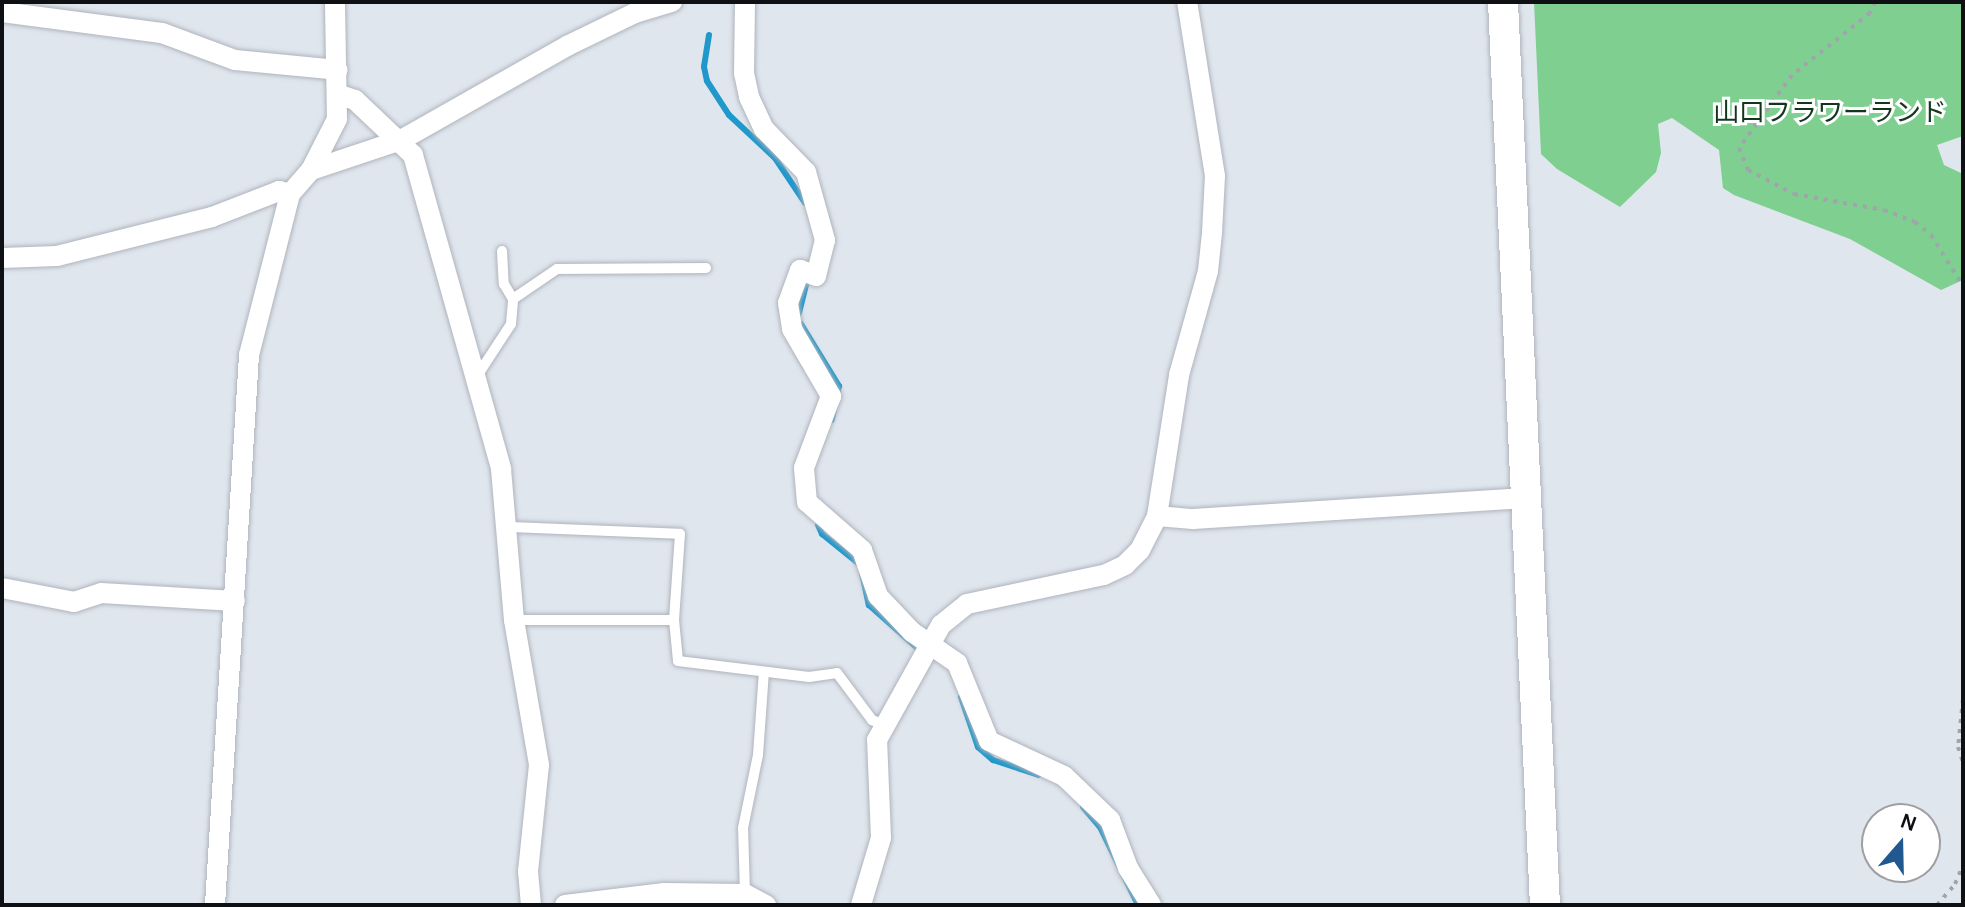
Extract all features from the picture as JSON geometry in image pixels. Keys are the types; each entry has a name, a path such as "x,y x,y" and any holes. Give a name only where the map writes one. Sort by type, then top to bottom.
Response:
{"street":[{"path":"215,905 249,355 290,194 311,170 337,119 340,95 335,2"},
{"path":"311,170 401,140 567,46 635,13 672,2"},
{"path":"745,2 748,51 744,73 753,107 764,129 806,172 821,212 823,256 816,276 800,270 788,303 789,316 831,396 811,442 804,494 870,561 878,596 929,652 967,678 989,741 1064,776 1110,820 1128,868 1151,905"},
{"path":"861,905 881,838 877,740 882,724 950,614 967,604 1104,575 1125,565 1140,550 1157,516 1179,375 1208,271 1212,233 1215,176 1187,2"},
{"path":"1503,2 1529,498 1545,905"},
{"path":"2,12 162,33 235,60 338,70"},
{"path":"340,95 355,100 401,140 426,186 501,469 509,527 514,620 539,765 528,871 531,905 539,905"},
{"path":"2,258 57,256 212,217 279,191 290,194"},
{"path":"1157,516 1193,519 1529,498"},
{"path":"2,588 74,602 101,593 235,601"},
{"path":"565,905 664,893 745,894 766,905"}],"lane":[{"path":"477,376 511,324 513,299 504,284 502,251"},
{"path":"513,299 557,269 574,266 706,268"},
{"path":"509,527 680,534 674,620 678,661 809,677 837,673 872,720 882,724"},
{"path":"514,620 674,620"},
{"path":"745,894 743,828 758,755 764,672"}],"path":[{"path":"1875,2 1870,13 1792,75 1739,148 1748,170 1794,194 1884,210 1915,222 1931,235 1963,286"},
{"path":"1963,699 1958,747 1963,762"},
{"path":"1937,905 1963,865"}],"green space":[{"name":"山口フラワーランド","path":"1534,2 1963,2 1963,136 1937,145 1944,165 1963,174 1963,280 1941,290 1850,239 1734,195 1723,188 1719,150 1672,118 1658,124 1661,153 1656,172 1620,207 1557,169 1541,154"}],"waterway":[{"path":"709,35 704,67 707,81 729,115 775,158 805,203"},
{"path":"799,313 808,278"},
{"path":"801,324 839,386 832,420"},
{"path":"818,525 822,534 858,563"},
{"path":"862,573 869,605 922,652"},
{"path":"961,697 978,747 993,760 1039,775"},
{"path":"1083,807 1100,827 1138,905"}]}
